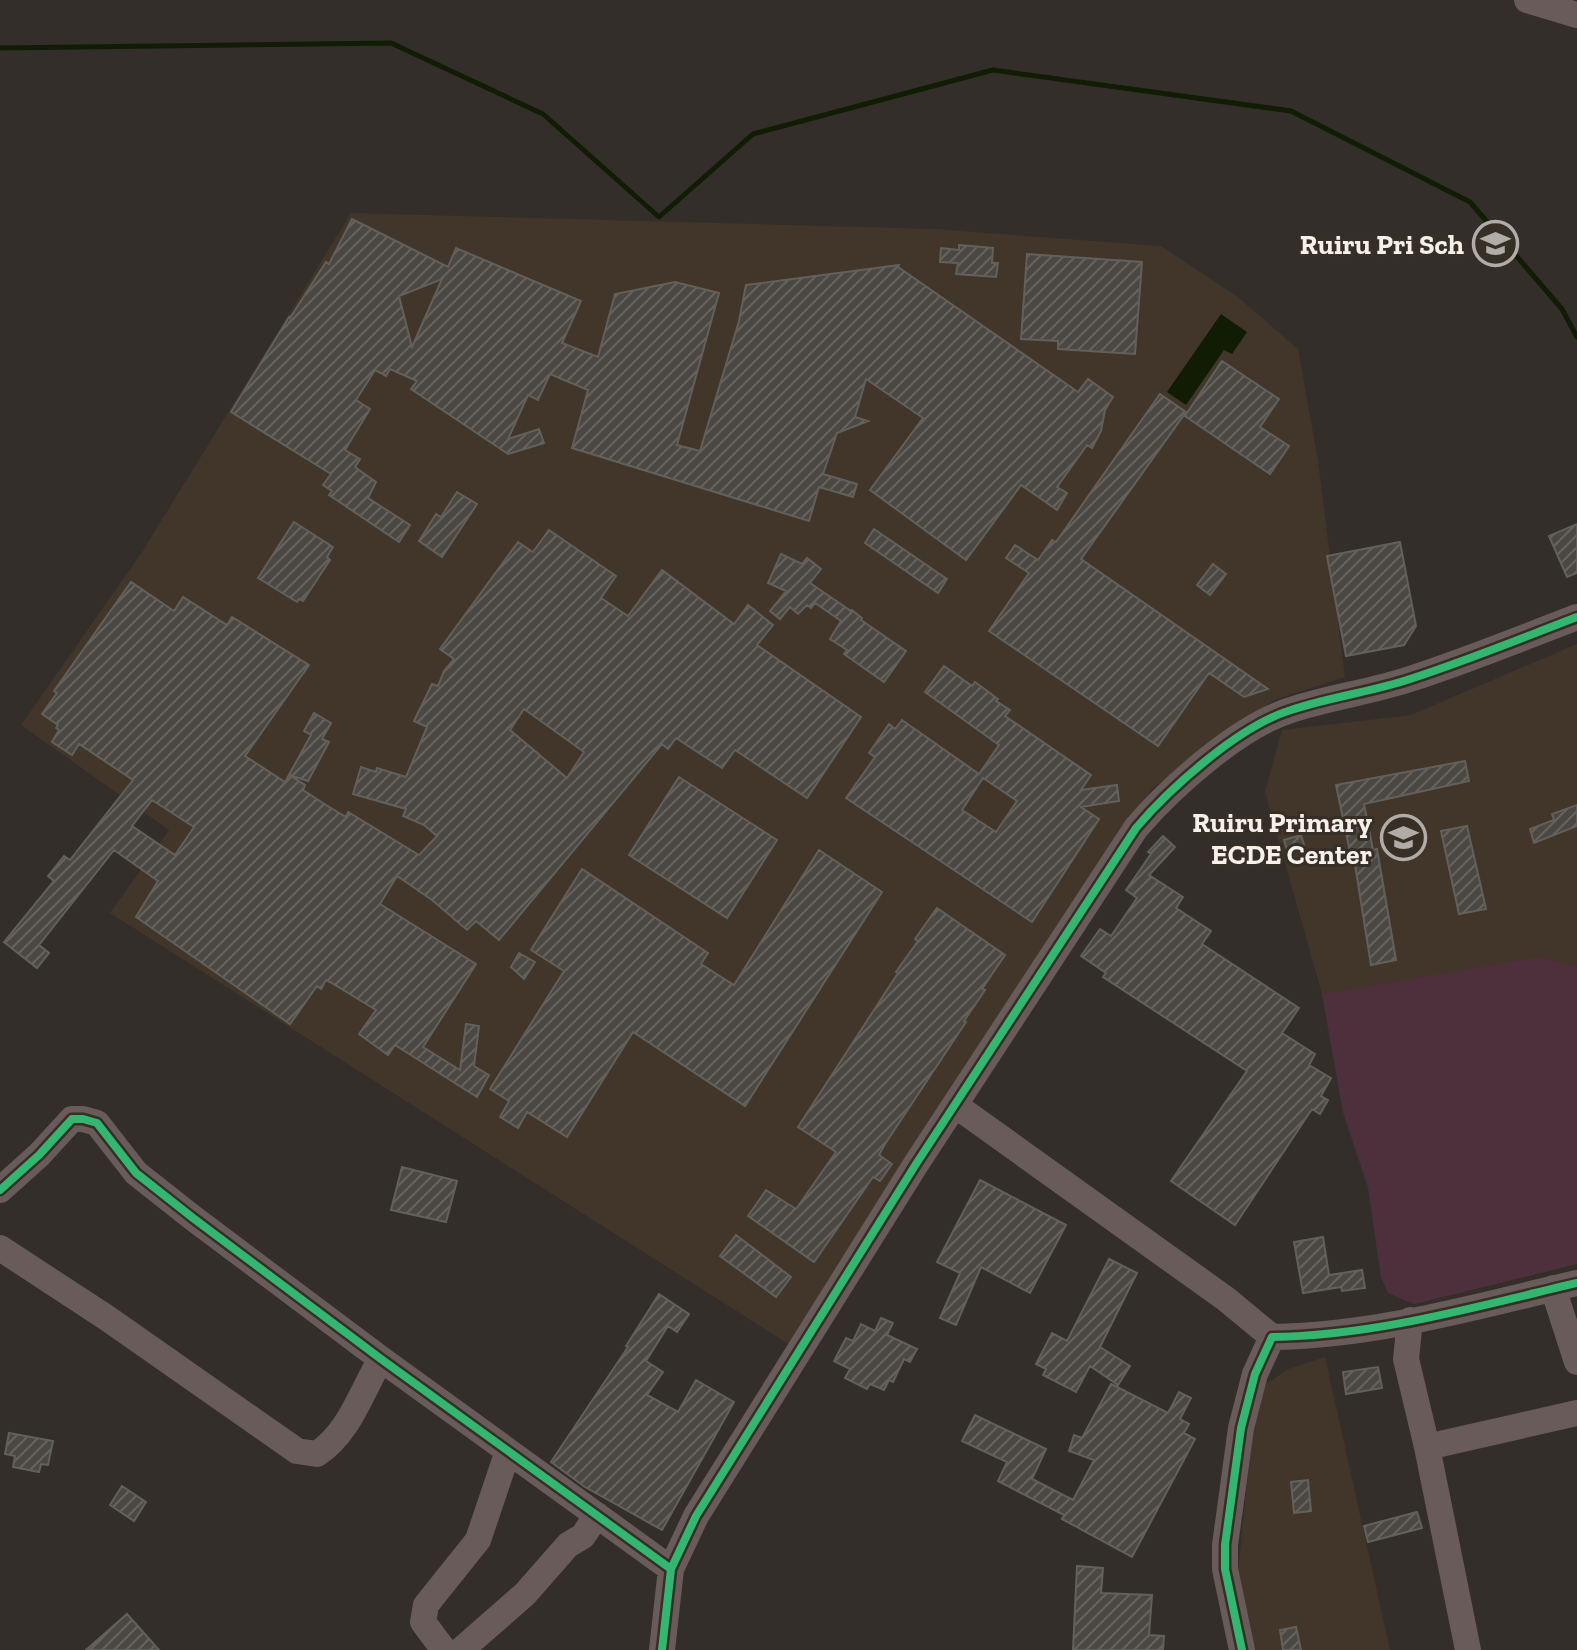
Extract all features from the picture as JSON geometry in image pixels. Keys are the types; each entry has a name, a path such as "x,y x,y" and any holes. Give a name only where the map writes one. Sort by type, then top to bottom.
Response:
{"street":[{"path":"1527,0 1577,15"},
{"path":"662,1650 671,1569 696,1516 955,1105 1136,828 1171,790 1231,742 1262,722 1289,710 1410,679 1577,617"},
{"path":"955,1105 1226,1299 1272,1337 1306,1337 1410,1320 1565,1285 1577,1362"},
{"path":"0,1190 39,1155 72,1119 97,1123 136,1173 381,1359 671,1569"},
{"path":"0,1248 107,1318 297,1451 317,1454 331,1445 381,1359"},
{"path":"1410,1320 1406,1359 1468,1650"},
{"path":"1242,1650 1225,1569 1225,1545 1241,1428 1255,1374 1272,1337"},
{"path":"1427,1447 1577,1413"},
{"path":"444,1650 423,1622 426,1605 478,1540 508,1451"},
{"path":"461,1650 525,1594 568,1545 583,1536 597,1515"}],"shaded area":[{"path":"351,213 934,229 1161,246 1238,297 1298,349 1318,460 1345,677 1274,700 1153,788 1025,981 793,1347 110,913 169,830 21,725 142,552"},
{"path":"1221,314 1247,332 1232,354 1224,350 1186,405 1167,392"},
{"path":"1577,644 1577,1264 1414,1304 1388,1293 1381,1277 1368,1187 1343,1112 1322,994 1265,792 1282,730 1411,715"},
{"path":"1539,957 1577,967 1577,1264 1414,1304 1388,1293 1381,1277 1368,1187 1343,1112 1322,994"},
{"path":"1325,1357 1390,1650 1255,1650 1238,1572 1256,1391 1288,1369"}],"building":[{"path":"352,219 448,267 456,248 581,301 562,343 598,357 615,294 675,282 719,293 677,445 700,451 739,321 746,285 899,265 1078,392 1088,379 1113,397 1105,410 1101,431 1092,448 1087,445 1057,487 1067,493 1057,510 1021,485 966,560 870,490 923,418 866,379 855,417 868,421 837,433 823,474 857,484 853,497 819,487 809,521 572,448 588,390 550,374 538,400 528,395 508,439 539,429 544,443 508,454 411,389 417,381 390,369 386,376 375,370 356,400 370,409 345,450 360,459 355,467 376,482 368,498 410,525 399,542 329,495 332,491 323,485 331,474 231,412 289,317 326,262 329,264","holes":["442,279 412,347 399,296"]},
{"path":"959,245 993,248 992,263 998,263 996,277 956,274 958,263 940,262 941,248 959,250"},
{"path":"1027,254 1142,262 1135,354 1058,349 1058,341 1021,339"},
{"path":"1222,361 1279,399 1260,427 1289,446 1270,474 1185,416"},
{"path":"1160,394 1186,412 1081,559 1268,689 1244,697 1209,673 1158,746 989,631 1029,573 1006,558 1015,545 1038,560 1052,540 1056,542"},
{"path":"457,492 477,504 442,557 419,541 436,514 441,517"},
{"path":"294,522 333,547 327,557 330,560 303,601 299,599 297,602 258,578"},
{"path":"1577,524 1577,573 1567,577 1549,536"},
{"path":"874,529 947,579 938,593 865,543"},
{"path":"549,530 616,576 601,598 628,616 662,570 734,624 748,605 773,625 757,645 861,717 807,798 735,750 722,768 676,738 668,749 662,744 499,940 476,921 467,930 397,876 380,904 476,964 423,1047 460,1070 466,1024 479,1026 474,1066 489,1075 477,1097 395,1045 388,1055 359,1034 376,1010 326,980 321,989 317,986 290,1024 136,917 158,881 114,850 39,945 49,953 37,968 4,942 54,881 48,876 64,856 70,860 133,780 79,744 72,755 52,742 59,730 56,728 58,725 42,714 57,693 54,691 131,582 174,611 183,597 227,625 232,617 309,665 245,756 285,782 311,735 304,731 314,713 331,723 322,739 329,742 308,781 289,775 305,785 303,790 326,805 346,817 348,812 419,855 437,836 424,825 403,816 406,809 353,794 361,767 376,772 377,768 406,777 427,727 414,721 432,684 438,686 444,671 454,659 440,649 518,542 533,552","holes":["524,709 584,752 567,778 510,730","152,800 194,827 175,855 132,826"]},
{"path":"1400,542 1416,626 1404,645 1346,656 1327,556"},
{"path":"781,554 802,564 807,558 821,569 810,583 906,651 884,682 844,654 847,650 830,639 841,621 815,603 811,608 807,605 798,614 790,607 780,619 770,611 786,591 768,583"},
{"path":"1213,564 1226,574 1210,595 1197,585"},
{"path":"944,666 972,686 975,682 998,699 996,701 1010,710 1005,716 1091,775 1081,790 1117,785 1119,801 1081,807 1099,819 1032,922 846,798 875,757 869,753 889,724 895,729 902,720 979,774 999,745 925,692","holes":["983,778 1017,801 996,832 962,810"]},
{"path":"1465,761 1469,781 1364,804 1373,850 1377,849 1396,960 1371,965 1353,852 1350,852 1336,785"},
{"path":"679,777 777,840 727,918 629,855"},
{"path":"1577,805 1577,826 1534,843 1530,829 1554,820 1552,814"},
{"path":"1467,826 1486,909 1459,914 1441,831"},
{"path":"1301,835 1305,848 1288,853 1284,840"},
{"path":"1163,836 1175,847 1149,875 1183,897 1176,908 1211,931 1202,944 1299,1008 1282,1033 1315,1054 1309,1065 1331,1078 1321,1096 1328,1100 1320,1114 1312,1109 1235,1225 1171,1181 1247,1071 1103,977 1106,973 1081,956 1100,929 1111,936 1137,898 1126,890 1151,854 1148,852"},
{"path":"819,850 882,892 745,1106 633,1032 567,1137 527,1112 518,1128 500,1117 509,1101 490,1089 564,971 531,950 582,869 708,953 701,964 734,985"},
{"path":"937,908 1005,955 982,989 985,990 966,1022 879,1155 892,1164 880,1181 873,1177 814,1262 748,1216 766,1190 796,1209 836,1152 798,1127"},
{"path":"519,953 535,962 524,979 511,967"},
{"path":"402,1167 457,1181 446,1222 391,1210"},
{"path":"980,1180 1066,1225 1030,1293 981,1267 956,1325 940,1318 960,1273 937,1262"},
{"path":"736,1235 791,1277 776,1297 720,1256"},
{"path":"1323,1237 1329,1275 1362,1270 1365,1288 1342,1291 1341,1287 1303,1293 1294,1242"},
{"path":"1109,1259 1137,1273 1100,1347 1130,1366 1118,1385 1090,1366 1076,1392 1043,1375 1046,1369 1036,1364 1052,1333 1067,1341"},
{"path":"659,1294 689,1314 677,1332 668,1326 646,1361 663,1372 647,1395 678,1412 696,1380 734,1402 662,1530 585,1487 551,1462 628,1347"},
{"path":"881,1318 893,1323 887,1335 917,1349 910,1362 904,1359 893,1382 889,1380 884,1390 870,1384 867,1389 845,1378 850,1369 834,1361 846,1338 853,1341 861,1324 875,1331"},
{"path":"1378,1367 1382,1388 1346,1394 1343,1372"},
{"path":"1111,1384 1168,1413 1179,1392 1191,1398 1180,1419 1189,1424 1184,1433 1195,1439 1132,1557 1062,1519 1064,1515 998,1481 1007,1462 962,1441 975,1415 1046,1449 1032,1479 1073,1500 1094,1460 1069,1451 1074,1435 1082,1438"},
{"path":"9,1433 53,1441 48,1465 41,1464 39,1472 13,1467 15,1456 5,1454"},
{"path":"1308,1480 1311,1511 1294,1513 1291,1482"},
{"path":"122,1486 146,1502 134,1521 110,1505"},
{"path":"1417,1512 1422,1528 1368,1542 1364,1526"},
{"path":"1077,1566 1103,1568 1101,1593 1152,1595 1149,1635 1164,1636 1163,1650 1073,1650"},
{"path":"127,1614 159,1650 86,1650"},
{"path":"1296,1627 1301,1650 1283,1650 1280,1630"}],"waterway":[{"path":"0,48 391,43 543,114 659,217 753,134 993,70 1291,111 1470,202 1562,309 1577,337"}],"cycle path":[{"path":"662,1650 671,1569 696,1516 916,1164 1136,828 1207,760 1271,718 1306,705 1410,679 1577,617"},
{"path":"0,1190 39,1155 72,1119 97,1123 136,1173 193,1218 671,1569"},
{"path":"1242,1650 1225,1569 1225,1545 1241,1428 1255,1374 1272,1337 1388,1326 1577,1283"}],"place":[{"name":"Ruiru Pri Sch","path":"1495,244"},
{"name":"Ruiru Primary ECDE Center","path":"1403,838"}]}
